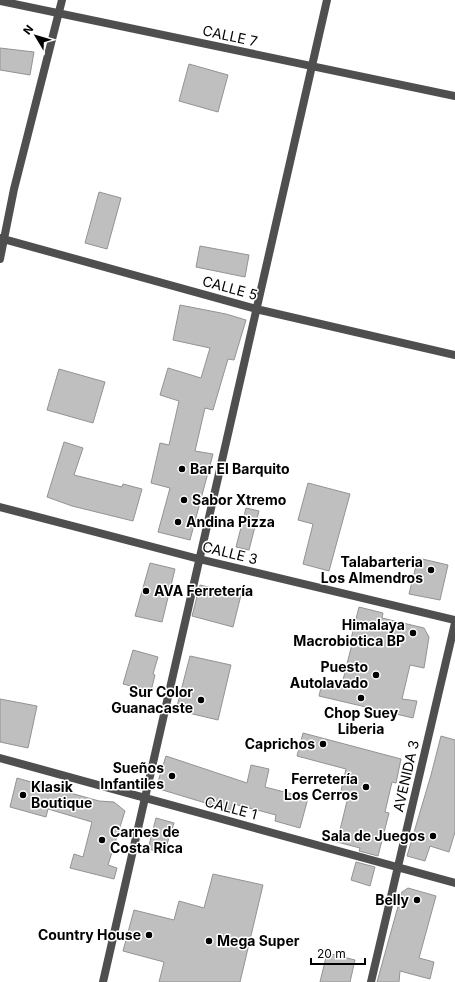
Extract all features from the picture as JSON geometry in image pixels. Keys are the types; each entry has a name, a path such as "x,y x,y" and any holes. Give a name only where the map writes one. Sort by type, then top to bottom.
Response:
{"street":[{"path":"0,259 2,239 62,0"},
{"path":"103,982 327,0"},
{"name":"CALLE 7","path":"0,1 455,96"},
{"name":"CALLE 5","path":"2,239 256,309 455,355"},
{"name":"CALLE 3","path":"0,507 199,559 455,622"},
{"name":"AVENIDA 3","path":"371,982 455,622"},
{"name":"CALLE 1","path":"0,758 455,883"}],"building":[{"path":"0,48 34,52 30,75 0,70"},
{"path":"189,64 228,75 218,112 179,101"},
{"path":"99,192 121,198 107,249 85,243"},
{"path":"200,246 249,255 245,277 196,267"},
{"path":"180,305 226,314 246,320 234,360 228,359 213,410 205,408 195,451 213,454 190,540 158,532 170,488 151,483 160,443 169,445 179,401 160,395 168,368 201,378 210,348 173,340"},
{"path":"59,369 105,382 93,423 47,410"},
{"path":"64,442 83,448 74,475 122,487 123,484 142,489 133,521 72,506 47,497"},
{"path":"308,483 350,494 329,571 303,564 313,524 298,520"},
{"path":"246,508 259,511 249,550 236,547"},
{"path":"418,558 448,565 440,600 409,594"},
{"path":"150,563 175,569 162,622 135,616"},
{"path":"200,585 241,595 233,627 192,616"},
{"path":"359,607 383,613 382,618 424,628 429,637 424,668 410,665 402,699 417,701 413,718 319,696 323,679 342,684"},
{"path":"133,650 158,657 153,674 155,675 151,691 123,684"},
{"path":"190,656 231,665 218,720 176,710"},
{"path":"0,699 37,706 28,748 0,742"},
{"path":"303,733 401,759 396,783 392,782 385,812 389,813 378,856 359,851 360,848 337,842 349,793 341,791 346,769 297,756"},
{"path":"441,736 455,740 455,832 449,852 430,846 425,861 407,856"},
{"path":"166,756 247,783 251,765 269,769 265,787 308,798 300,828 275,821 276,815 234,804 232,811 156,788"},
{"path":"17,778 99,801 114,802 125,811 108,865 117,868 114,879 70,868 74,854 83,857 92,822 48,809 46,817 10,807"},
{"path":"156,818 174,823 164,853 148,849"},
{"path":"356,862 375,867 370,886 351,880"},
{"name":"Mega Super","path":"213,874 263,885 240,982 159,982 164,962 123,951 134,910 174,920 179,901 204,908"},
{"path":"408,888 436,896 419,958 434,962 430,979 400,971 399,982 377,982 402,892"},
{"path":"327,953 355,960 350,982 320,982"}],"place":[{"name":"Bar El Barquito","path":"182,469"},
{"name":"Sabor Xtremo","path":"184,500"},
{"name":"Andina Pizza","path":"178,522"},
{"name":"Talabarteria Los Almendros","path":"431,570"},
{"name":"AVA Ferretería","path":"146,591"},
{"name":"Himalaya Macrobiotica BP","path":"413,633"},
{"name":"Puesto Autolavado","path":"376,675"},
{"name":"Chop Suey Liberia","path":"361,698"},
{"name":"Sur Color Guanacaste","path":"201,700"},
{"name":"Caprichos","path":"323,744"},
{"name":"Sueños Infantiles","path":"172,776"},
{"name":"Ferretería Los Cerros","path":"366,787"},
{"name":"Klasik Boutique","path":"23,795"},
{"name":"Sala de Juegos","path":"433,836"},
{"name":"Carnes de Costa Rica","path":"102,840"},
{"name":"Belly","path":"417,900"},
{"name":"Country House","path":"149,935"},
{"name":"Mega Super","path":"209,941"}]}
